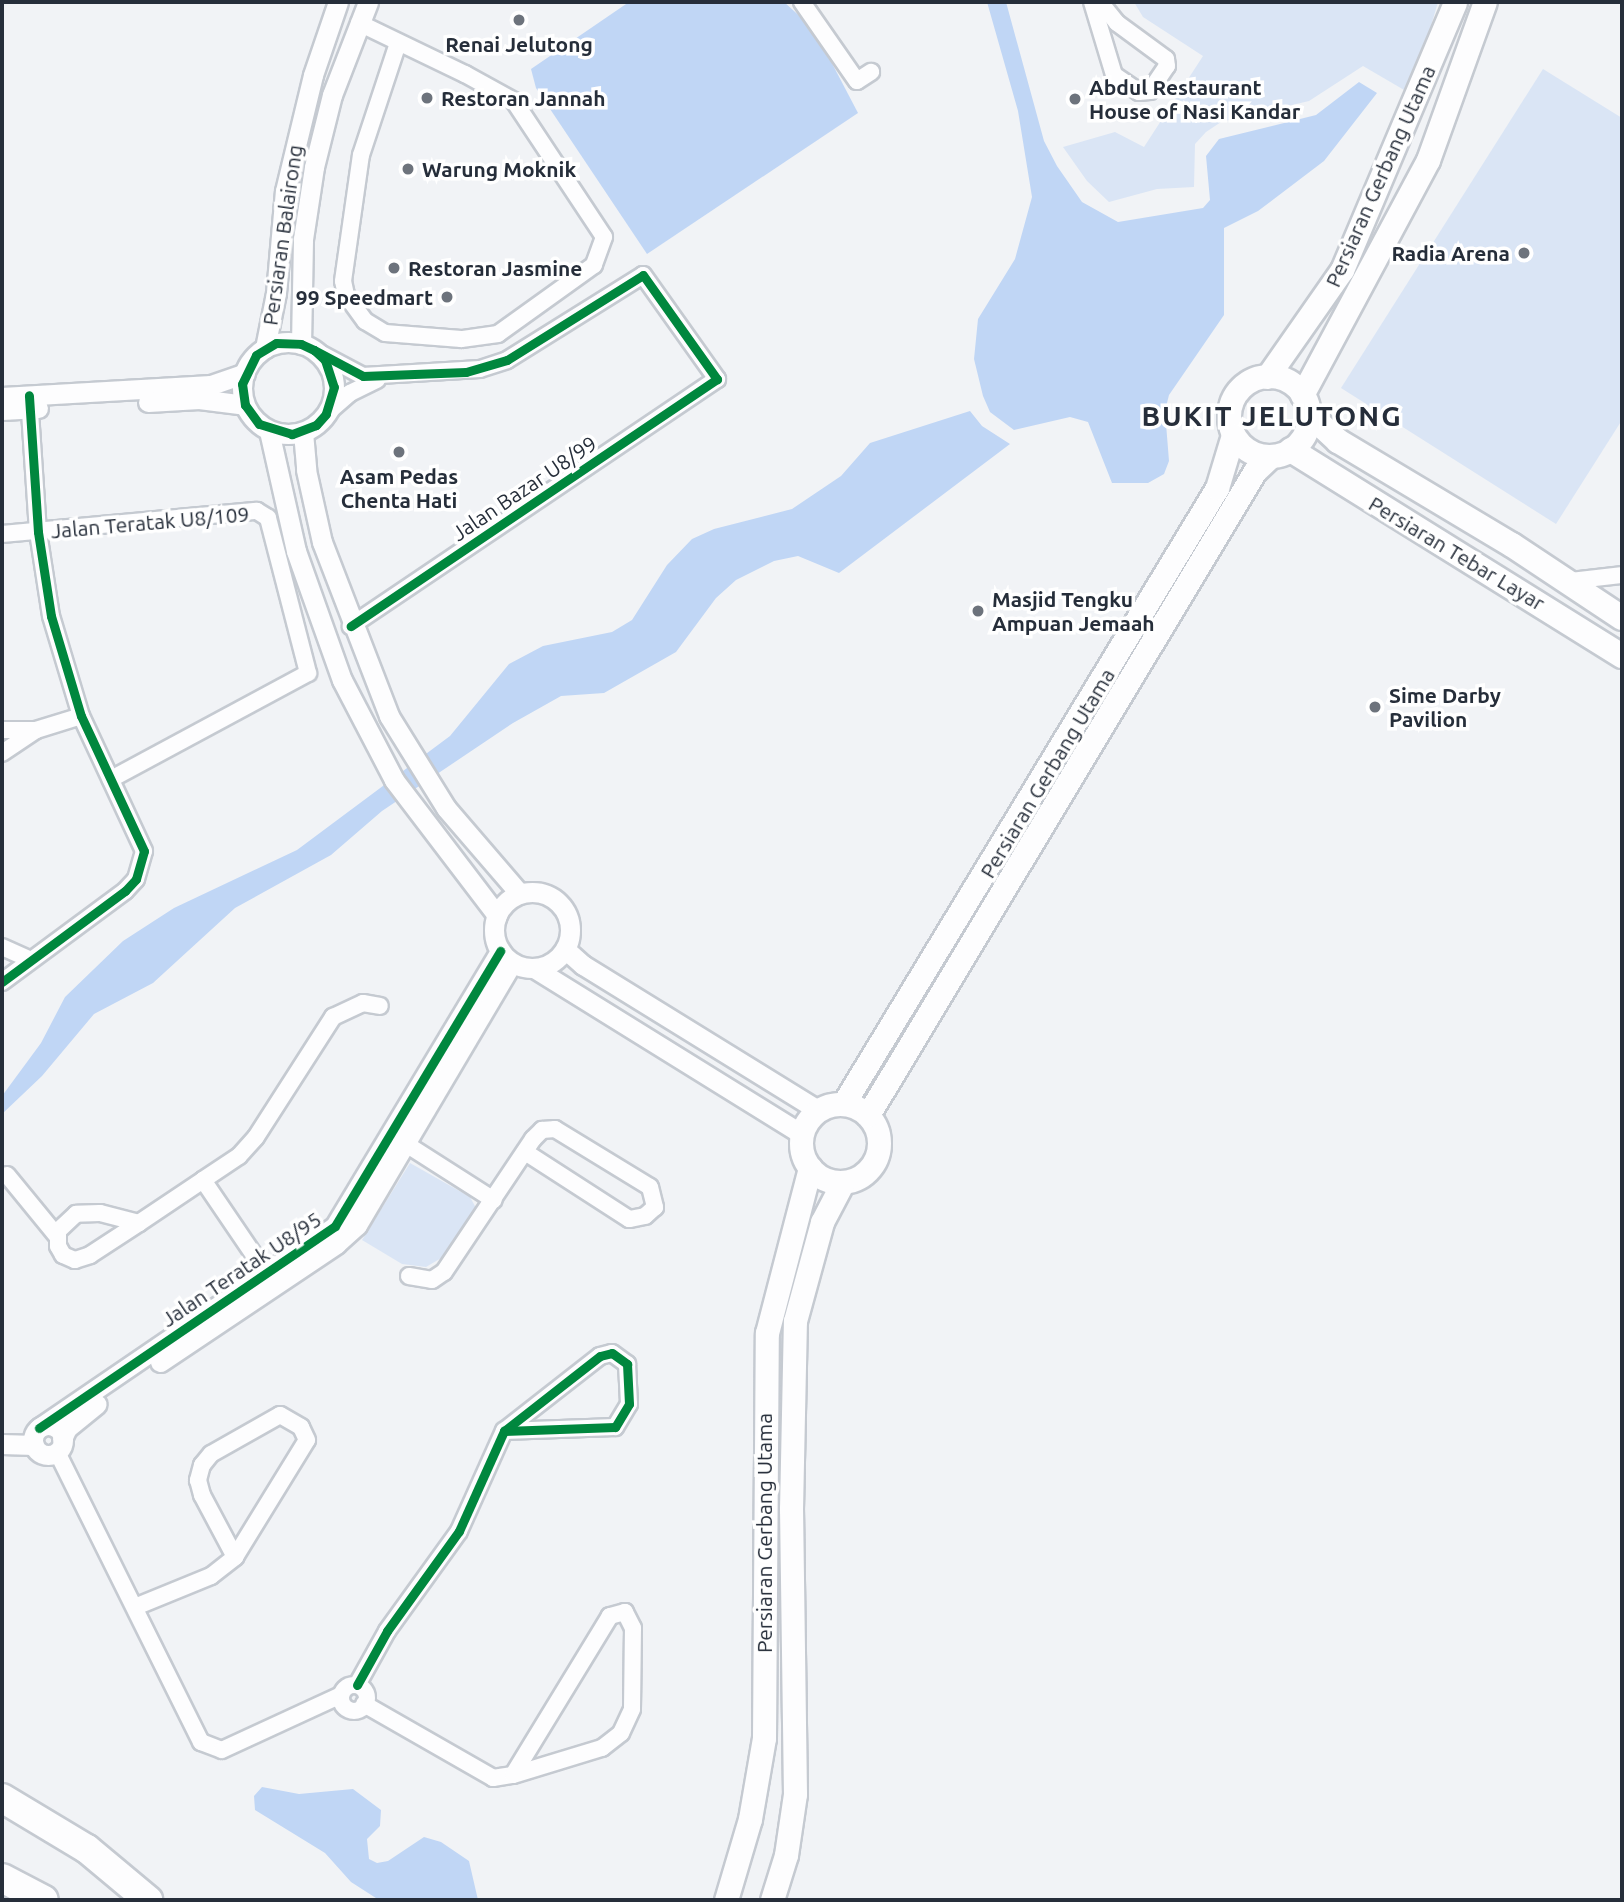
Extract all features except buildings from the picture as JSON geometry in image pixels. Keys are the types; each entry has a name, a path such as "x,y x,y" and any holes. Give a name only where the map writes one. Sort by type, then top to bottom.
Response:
{"highway":[{"path":"2,1798 87,1849 148,1900"},
{"path":"2,1878 44,1900"}],"main road":[{"name":"Persiaran Gerbang Utama","path":"844,1103 1217,488 1233,435 1229,411 1233,399 1250,381 1268,377 1342,270 1455,2"},
{"name":"Persiaran Gerbang Utama","path":"772,1900 786,1855 795,1794 791,1509 795,1321 822,1222 843,1182 866,1172 879,1150 876,1125 868,1115 1248,483 1307,427 1305,404 1427,160 1485,2"},
{"path":"1268,377 1283,379 1305,404"},
{"name":"Persiaran Tebar Layar","path":"1305,404 1338,441 1570,582 1622,618"},
{"path":"1233,435 1248,451 1281,454"},
{"name":"Persiaran Tebar Layar","path":"1281,454 1622,656"},
{"path":"802,1134 818,1110 844,1103 868,1115"},
{"name":"Persiaran Gerbang Utama","path":"726,1900 750,1819 764,1738 767,1334 810,1168 803,1158 802,1134"},
{"path":"810,1168 819,1176 843,1182"}],"street":[{"name":"Persiaran Balairong","path":"265,348 276,293 285,191 313,75 338,2"},
{"name":"Persiaran Balairong","path":"308,347 303,239 314,167 332,96 368,2"},
{"path":"802,2 858,81 871,72"},
{"path":"1092,2 1114,75 1139,92 1150,91 1167,66 1167,59 1117,23 1100,2"},
{"path":"359,23 514,101 604,237 600,256 587,271 512,327 475,339 374,330 346,295 343,281 361,155 398,43"},
{"name":"Jalan Bazar U8/99","path":"351,626 717,379 643,275 507,360 480,369"},
{"path":"269,431 303,432 364,384 386,378 480,369 475,339"},
{"path":"308,347 332,372 334,387 326,414"},
{"path":"2,410 30,402 211,385 245,373 265,348 308,347 363,376 386,378"},
{"path":"245,373 245,405"},
{"path":"2,397 30,402 199,399 245,405 269,431 311,597 367,731 424,822 497,915"},
{"path":"2,982 29,958 125,891 144,863 142,841 80,716 51,616 38,532 30,402"},
{"path":"303,432 306,470 322,542 351,626 389,716 446,808 520,894"},
{"name":"Jalan Teratak U8/109","path":"2,534 257,511 268,518 281,578 310,664 308,673 111,779"},
{"path":"1570,582 1622,575"},
{"path":"2,753 36,730 80,716"},
{"path":"2,730 36,730"},
{"path":"534,968 546,965 565,949 569,923 565,911 545,894 520,894 497,915 494,927 506,957 534,968 802,1134"},
{"path":"2,947 29,958"},
{"path":"565,949 583,965 818,1110"},
{"name":"Jalan Teratak U8/95","path":"37,1436 270,1279 348,1234 405,1144 506,957"},
{"name":"Jalan Teratak U8/95","path":"60,1446 81,1415 270,1279 327,1233 350,1208 506,957"},
{"path":"7,1175 57,1236 63,1255 79,1260 203,1180 257,1137 333,1017 363,1003 380,1006"},
{"path":"410,1276 432,1280 444,1272 525,1152 542,1130 555,1129 650,1187 654,1207 645,1216 629,1219 525,1152"},
{"path":"405,1144 494,1200"},
{"path":"203,1180 270,1279"},
{"path":"57,1236 65,1222 76,1214 100,1213 139,1223"},
{"path":"2,1444 37,1436 53,1426 194,1734 211,1749 222,1750 341,1695 347,1687 357,1685 387,1631 459,1531 504,1431 600,1356 612,1353 627,1364 629,1405 615,1427 504,1431"},
{"path":"135,1607 211,1576 235,1557 307,1440 301,1427 280,1415 211,1454 202,1465 198,1480 202,1495 235,1557"},
{"path":"341,1695 349,1709 364,1704 480,1773 493,1777 513,1775 602,1748 621,1733 632,1709 633,1628 625,1612 610,1616 513,1775"},
{"path":"357,1685 365,1692 364,1704"}],"shaded area":[{"path":"1134,2 1438,2 1411,94 1363,66 1309,101 1221,122 1206,132 1195,144 1194,187 1157,189 1109,202 1087,181 1063,147 1115,132 1144,147 1203,56 1143,17"},
{"name":"Radia Arena","path":"1543,69 1622,118 1622,420 1556,524 1341,388"},
{"path":"410,1163 470,1197 476,1208 448,1254 426,1267 402,1264 362,1240"}],"water":[{"path":"629,2 784,2 814,29 858,113 647,254 536,88 531,69"},
{"path":"987,2 1006,2 1044,141 1057,166 1082,202 1118,222 1203,208 1210,200 1206,156 1219,139 1316,115 1359,82 1377,93 1324,161 1258,211 1224,228 1224,315 1169,395 1165,411 1169,461 1164,474 1148,483 1112,483 1088,422 1070,417 1014,430 990,412 983,396 974,359 978,319 1015,259 1032,197 1018,111"},
{"path":"970,411 982,426 1010,444 839,573 798,556 774,561 736,580 716,598 676,652 604,693 561,696 513,723 382,811 331,855 235,908 153,983 94,1014 42,1076 2,1114 2,1096 41,1043 65,997 123,941 174,908 297,850 450,736 509,664 543,646 612,632 632,620 667,565 692,539 714,529 792,509 841,476 870,443"},
{"path":"262,1787 299,1794 353,1789 381,1810 380,1826 367,1839 369,1859 377,1863 388,1861 424,1837 441,1842 469,1861 478,1900 379,1900 351,1882 325,1853 255,1810 254,1796"}],"cycle path":[{"path":"314,350 325,360 334,387 326,414 316,425 292,434 259,424 245,405 242,384 256,355 276,343 301,344 314,350 363,376 466,372 507,360 643,275 717,379 351,626"},
{"path":"2,982 125,891 136,879 144,851 81,716 51,616 38,532 29,395"},
{"path":"39,1428 335,1226 500,951"},
{"path":"357,1685 387,1631 459,1531 504,1431 600,1356 612,1353 627,1364 629,1404 615,1427 504,1431"}],"place":[{"name":"Renai Jelutong","path":"519,20"},
{"name":"Restoran Jannah","path":"427,98"},
{"name":"Abdul Restaurant House of Nasi Kandar","path":"1075,99"},
{"name":"Warung Moknik","path":"408,169"},
{"name":"Radia Arena","path":"1524,253"},
{"name":"Restoran Jasmine","path":"394,268"},
{"name":"99 Speedmart","path":"447,297"},
{"name":"Asam Pedas Chenta Hati","path":"399,452"},
{"name":"Masjid Tengku Ampuan Jemaah","path":"978,611"},
{"name":"Sime Darby Pavilion","path":"1375,707"}],"district":[{"name":"BUKIT JELUTONG","path":"1272,416"}]}
